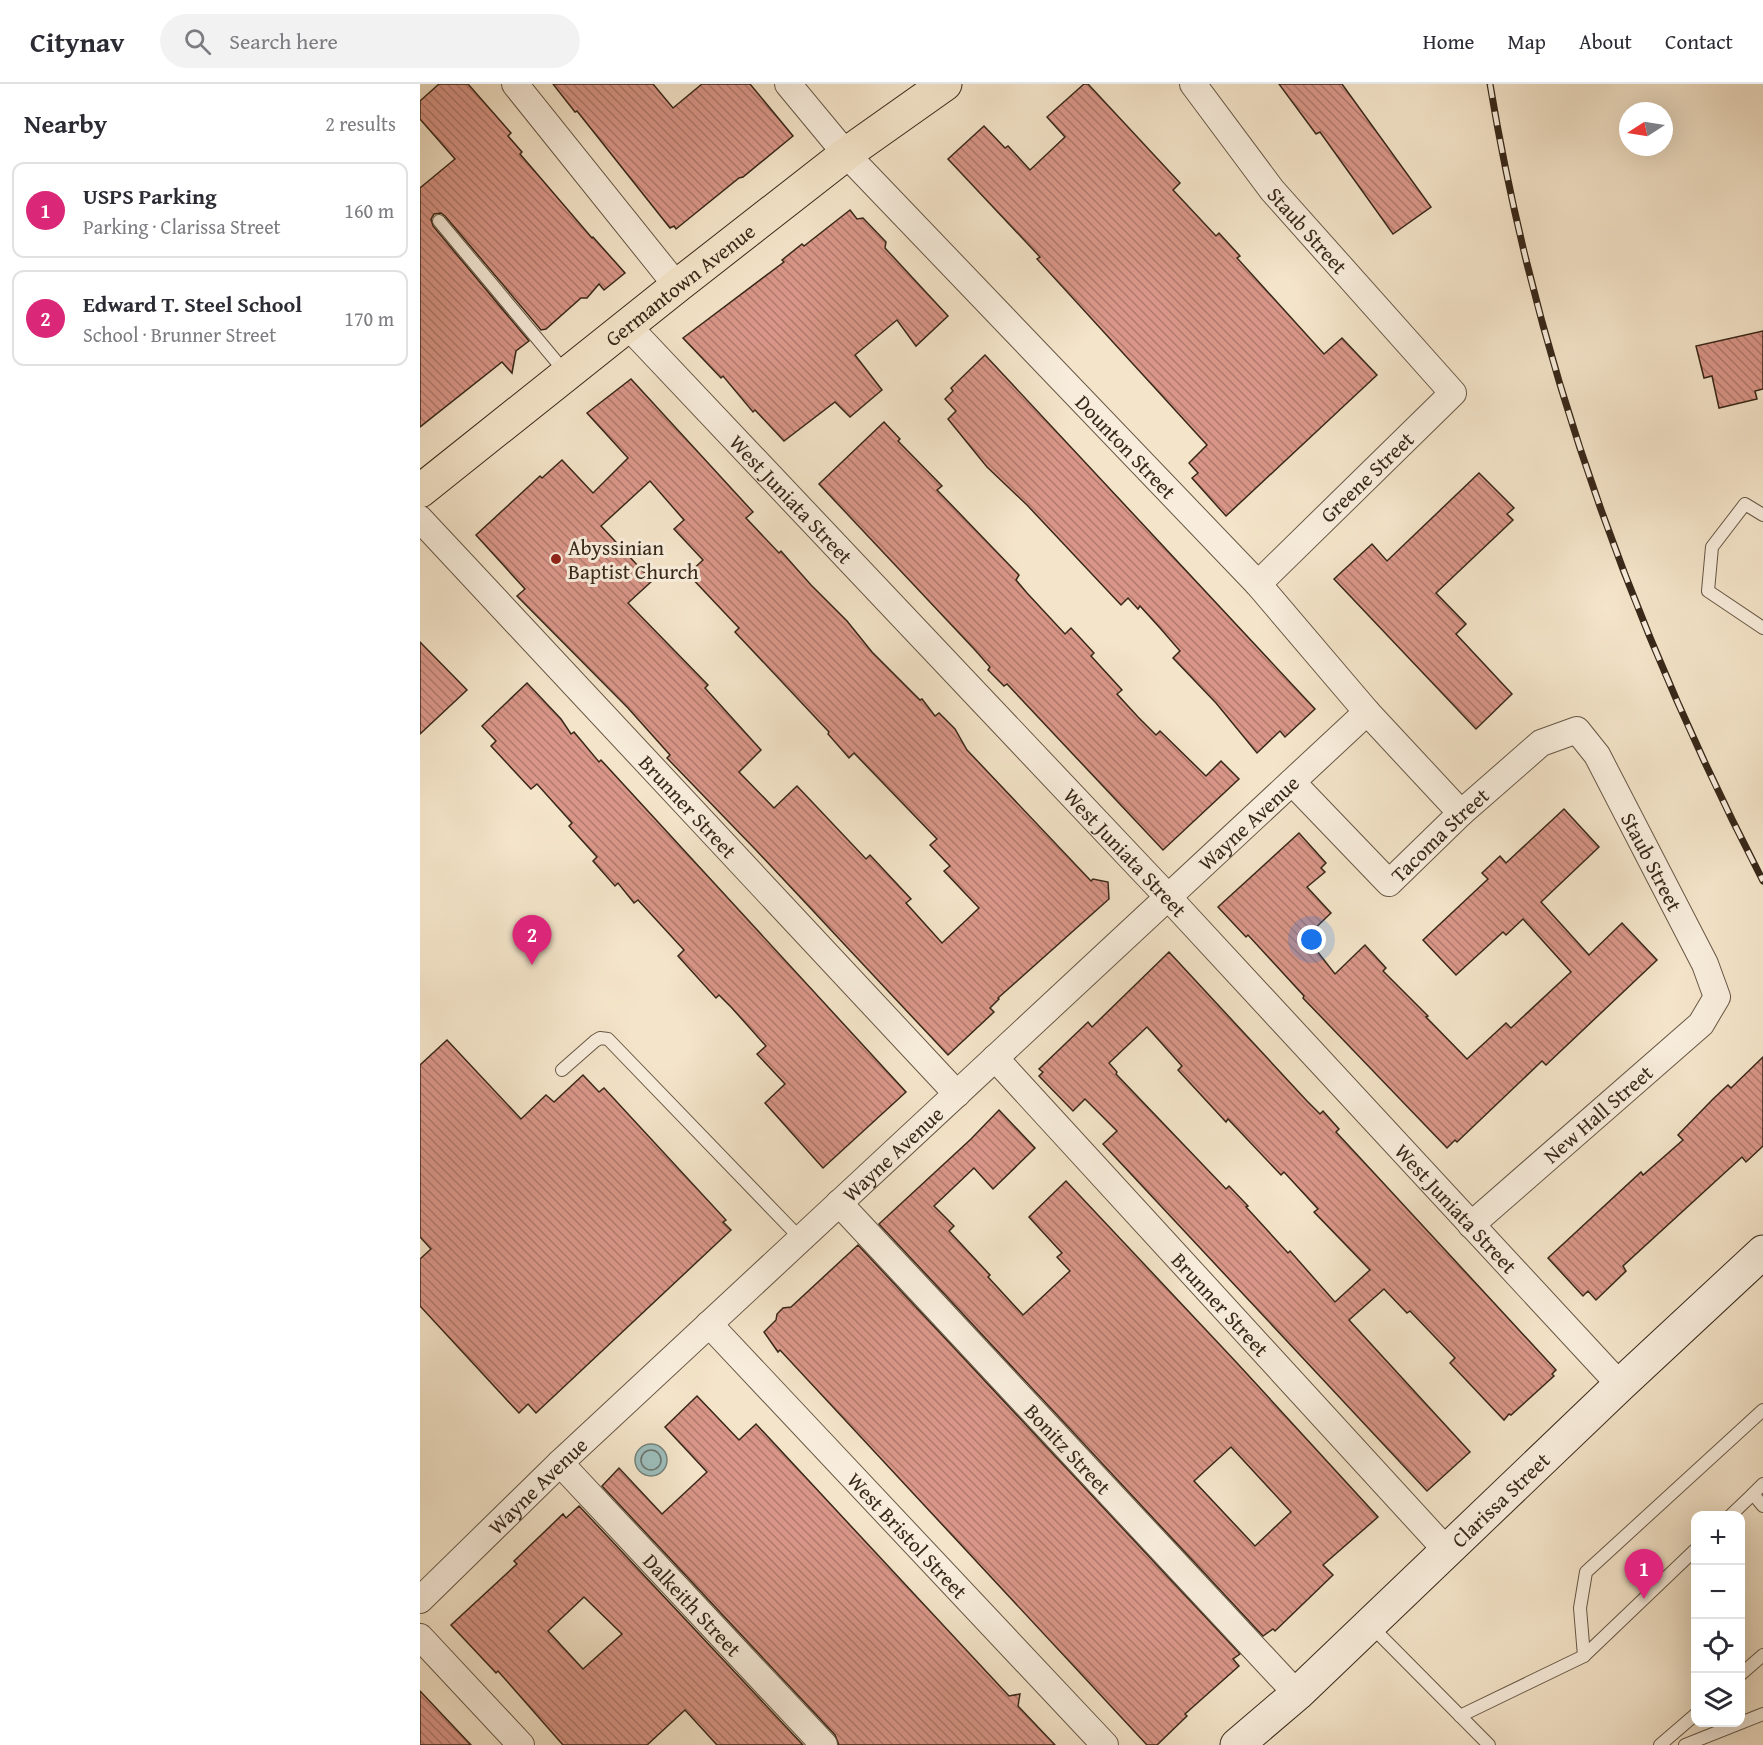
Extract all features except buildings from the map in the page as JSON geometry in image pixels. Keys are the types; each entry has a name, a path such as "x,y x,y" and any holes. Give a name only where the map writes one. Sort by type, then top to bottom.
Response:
{"main road":[{"name":"Germantown Avenue","path":"424,481 628,326 846,154 945,84"},
{"name":"Clarissa Street","path":"1237,1745 1297,1694 1620,1385 1763,1252"}],"street":[{"path":"514,84 677,286"},
{"name":"Dounton Street","path":"788,84 846,154 1258,584 1367,712 1461,813"},
{"name":"Staub Street","path":"1193,84 1272,190 1431,368"},
{"name":"West Juniata Street","path":"628,326 1168,897 1620,1385"},
{"name":"Greene Street","path":"1258,584 1453,393 1431,368"},
{"name":"Brunner Street","path":"420,519 957,1094"},
{"name":"Wayne Avenue","path":"420,1600 560,1463 1367,712"},
{"name":"Staub Street","path":"1577,730 1597,755 1705,964 1718,997"},
{"name":"Tacoma Street","path":"1292,782 1389,883 1461,813 1540,743 1577,730"},
{"name":"New Hall Street","path":"1471,1225 1701,1024 1718,997"},
{"name":"Brunner Street","path":"995,1058 1447,1551"},
{"name":"Bonitz Street","path":"839,1203 1297,1694"},
{"name":"West Bristol Street","path":"710,1324 1105,1745"},
{"name":"Dalkeith Street","path":"560,1463 824,1745"},
{"path":"420,1637 521,1745"}],"lane":[{"path":"439,221 566,374"},
{"path":"1763,515 1745,504 1712,547 1708,591 1763,628"},
{"path":"562,1070 595,1041 608,1039 801,1239"},
{"path":"1584,1656 1580,1608 1586,1572 1763,1410"},
{"path":"1734,1511 1763,1484"},
{"path":"1753,1494 1763,1506"},
{"path":"1460,1716 1584,1656 1691,1553"},
{"path":"1370,1624 1489,1745"},
{"path":"1742,1673 1763,1655"},
{"path":"1685,1745 1763,1714"},
{"path":"1660,1745 1691,1718"}],"water":[{"path":"651,1444 663,1448 667,1460 663,1472 651,1476 639,1472 635,1460 639,1448"}],"railway":[{"path":"1490,84 1510,188 1534,291 1595,493 1632,593 1672,690 1763,881"}],"place":[{"name":"Abyssinian Baptist Church","path":"556,559"},
{"name":"Edward T. Steel School","path":"532,965"},
{"name":"USPS Parking","path":"1644,1599"}]}
